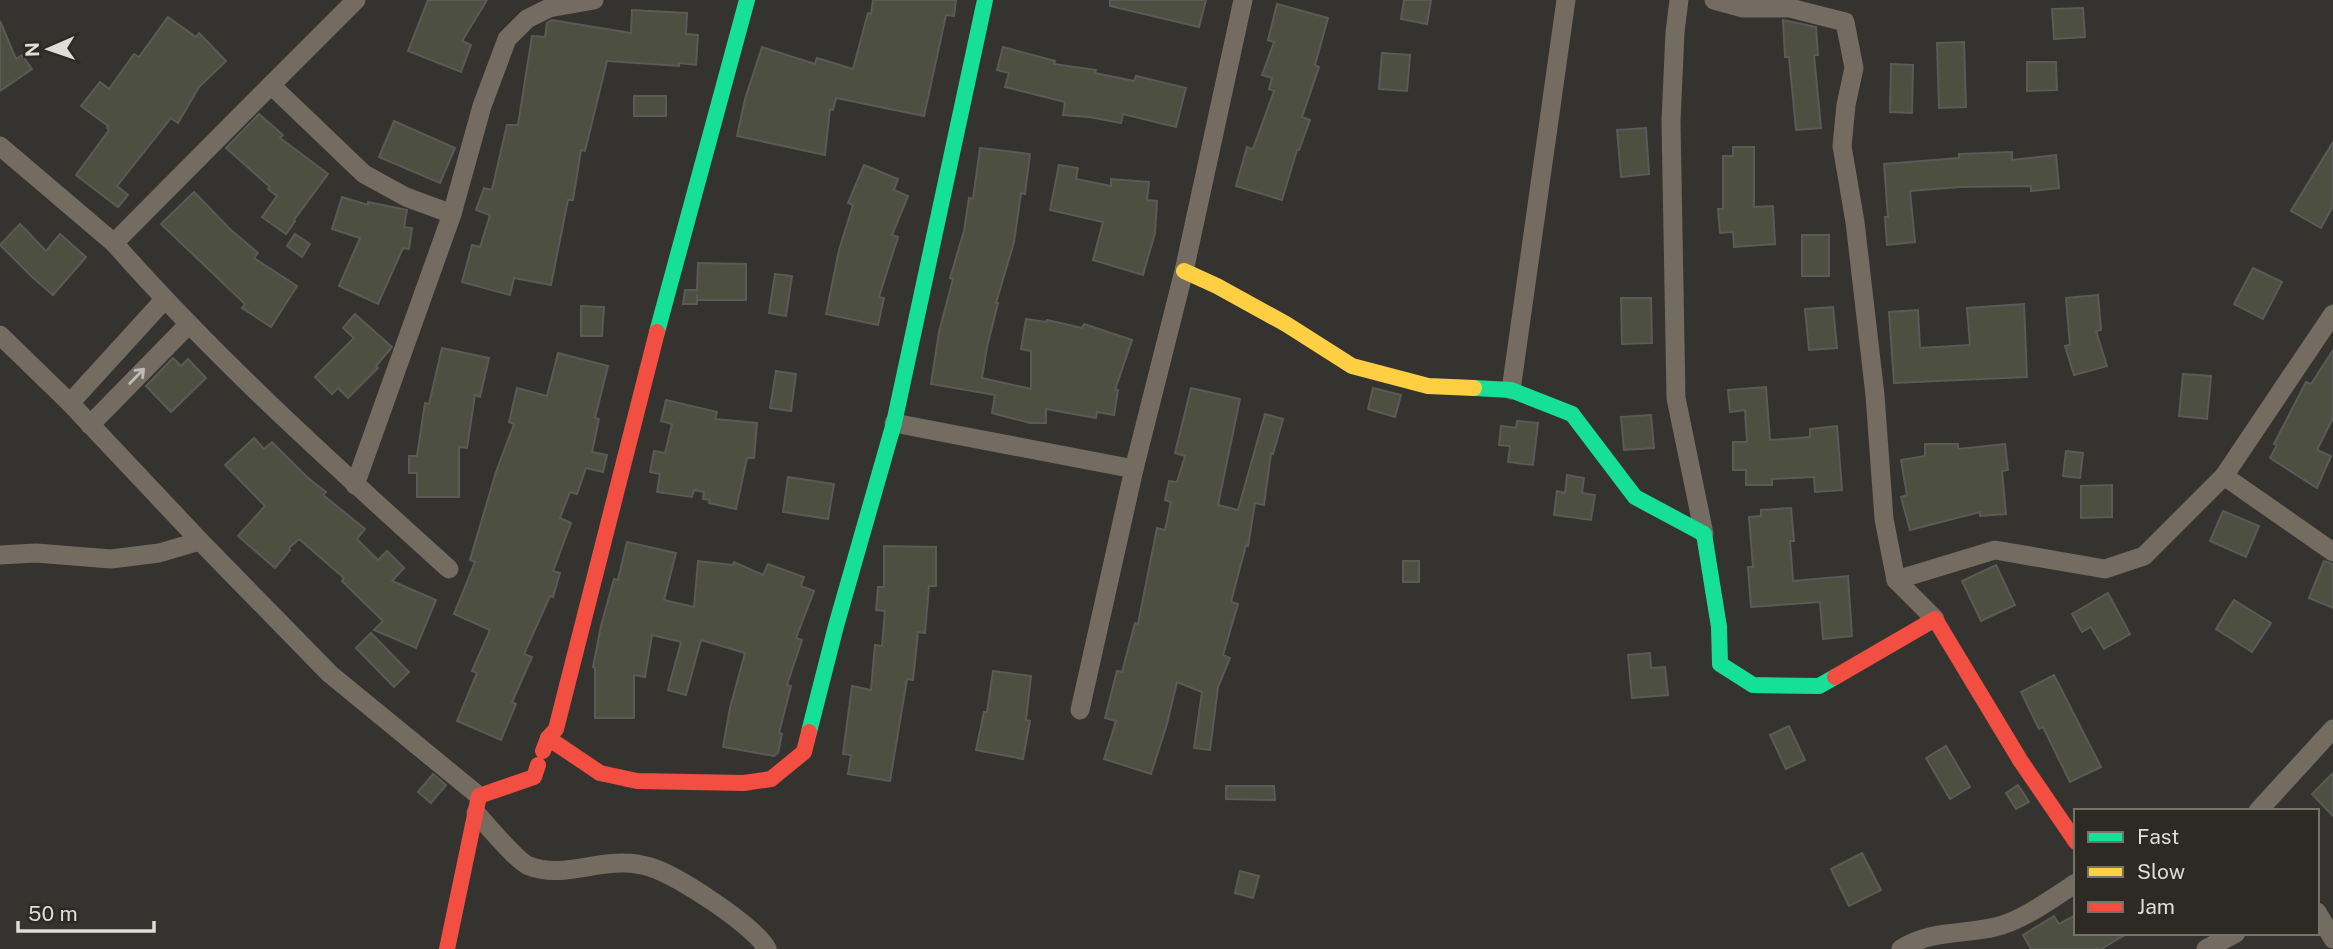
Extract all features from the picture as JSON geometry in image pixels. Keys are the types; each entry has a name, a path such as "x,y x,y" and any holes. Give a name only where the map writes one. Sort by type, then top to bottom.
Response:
{"street":[{"path":"114,243 356,0"},
{"path":"355,485 452,214 482,106 507,39 527,19 549,8 594,0"},
{"path":"477,805 534,778 543,751 556,729 662,313 747,0"},
{"path":"543,751 600,773 637,781 744,783 771,779 804,752 836,626 894,422 985,0"},
{"path":"1080,710 1134,469 1184,271 1243,0"},
{"path":"1511,390 1566,0"},
{"path":"1679,0 1671,121 1676,398 1719,627 1720,664 1753,685 1819,687 1935,619"},
{"path":"1714,0 1790,8 1845,22 1854,68 1846,105 1842,146 1855,222 1872,369 1884,519 1896,580 1935,619 2046,802 2074,839"},
{"path":"271,85 364,174 406,197 452,214"},
{"path":"0,146 114,243 164,300 355,485 449,569"},
{"path":"1184,271 1286,324 1352,366 1428,386 1511,390 1573,414 1635,497 1703,534"},
{"path":"70,403 164,300"},
{"path":"1896,580 1995,550 2105,569 2144,556 2224,476 2333,314"},
{"path":"90,425 189,324"},
{"path":"0,335 70,403 330,674 477,805 526,865 544,870 564,871 624,863 649,867 676,878 760,938 767,949"},
{"path":"894,422 1134,469"},
{"path":"2224,476 2333,552"},
{"path":"0,555 36,552 111,559 159,553 200,541"},
{"path":"2261,809 2333,729"},
{"path":"447,949 477,805"},
{"path":"1901,949 1926,937 1995,928 2006,924 2074,884"},
{"path":"2319,915 2333,939"},
{"path":"2206,949 2232,935"}],"building":[{"path":"428,0 487,0 462,41 471,45 461,72 408,51"},
{"path":"873,0 956,0 954,16 946,15 924,116 836,98 833,110 830,109 825,155 737,136 745,99 762,47 815,64 817,58 853,69"},
{"path":"1110,0 1206,0 1199,27 1110,6"},
{"path":"1404,0 1431,0 1427,24 1401,19"},
{"path":"1277,4 1328,18 1315,65 1319,67 1302,117 1310,120 1297,150 1282,200 1236,186 1247,147 1253,149 1274,91 1269,89 1272,78 1262,75 1274,42 1268,40"},
{"path":"2083,8 2085,37 2054,39 2052,9"},
{"path":"632,10 687,13 686,34 698,35 696,65 607,61 585,151 581,150 573,200 568,200 551,285 514,278 510,295 462,282 472,245 480,247 490,215 476,210 484,188 492,190 507,125 518,125 532,36 545,37 547,23 552,20 631,33"},
{"path":"168,17 196,37 199,33 226,61 199,87 178,123 171,118 117,186 128,195 118,207 76,175 109,130 108,126 81,106 100,82 109,89 134,54 139,57"},
{"path":"1783,20 1816,27 1818,55 1814,55 1821,128 1796,130 1789,57 1785,57"},
{"path":"0,21 16,59 22,55 32,69 0,91"},
{"path":"1964,42 1966,107 1939,108 1937,43"},
{"path":"1003,47 1055,61 1054,64 1096,70 1095,73 1134,81 1136,76 1186,88 1176,127 1123,114 1121,123 1063,115 1065,102 1005,87 1009,73 997,70"},
{"path":"1382,53 1410,55 1407,91 1379,89"},
{"path":"2027,62 2056,62 2057,90 2027,91"},
{"path":"1891,64 1913,65 1912,113 1890,112"},
{"path":"634,96 666,96 666,116 634,116"},
{"path":"259,114 283,135 280,138 328,174 286,234 262,217 277,196 226,148"},
{"path":"394,121 455,148 440,183 379,157"},
{"path":"1646,128 1649,174 1621,177 1617,130"},
{"path":"2333,142 2333,206 2321,228 2291,211"},
{"path":"1733,147 1754,147 1754,207 1773,206 1775,244 1734,247 1733,232 1720,233 1718,209 1723,209 1723,156 1733,156"},
{"path":"980,148 1030,154 1025,194 1021,193 1014,242 996,303 982,378 1031,389 1031,351 1021,349 1026,319 1047,320 1082,328 1084,324 1132,340 1115,390 1118,390 1114,415 1097,412 1096,418 1046,409 1046,423 1030,423 992,413 995,395 931,384 939,332 953,279 950,278 964,231 969,198 973,199"},
{"path":"2012,152 2012,160 2056,155 2059,188 2031,191 2031,186 1960,187 1910,191 1915,242 1887,245 1884,164 1959,158 1959,154"},
{"path":"864,165 898,179 894,190 908,196 892,235 898,237 879,297 884,298 878,325 826,314 839,250 853,205 848,203"},
{"path":"1059,165 1078,168 1076,179 1111,186 1111,179 1149,182 1147,200 1157,201 1155,233 1143,275 1093,260 1103,222 1050,210"},
{"path":"194,192 258,253 254,258 297,286 271,327 242,308 245,304 161,224"},
{"path":"342,197 368,205 368,202 407,210 404,227 412,228 409,249 403,248 378,304 339,286 360,238 332,229"},
{"path":"20,224 46,251 60,234 86,257 53,295 0,245"},
{"path":"295,234 310,244 302,257 287,246"},
{"path":"1802,235 1829,235 1829,276 1802,276"},
{"path":"698,263 746,264 746,300 697,300 697,304 683,304 685,290 697,290"},
{"path":"2253,268 2282,282 2263,319 2234,304"},
{"path":"775,274 792,276 786,316 769,313"},
{"path":"2098,295 2101,330 2096,331 2107,366 2074,375 2065,346 2070,345 2066,298"},
{"path":"1621,298 1651,298 1652,343 1622,344"},
{"path":"2024,304 2027,377 1894,383 1889,312 1918,310 1920,348 1970,345 1967,308"},
{"path":"581,306 604,307 602,336 581,336"},
{"path":"1833,307 1837,348 1809,350 1805,309"},
{"path":"355,314 392,347 376,366 378,368 348,398 338,388 332,394 315,377 354,338 343,328"},
{"path":"442,348 489,358 480,397 475,395 467,448 459,447 459,497 417,497 417,473 409,473 409,456 417,456 425,403 429,404"},
{"path":"2333,350 2333,418 2317,450 2331,456 2317,488 2270,458 2277,445 2274,444 2306,382 2311,384"},
{"path":"558,353 608,366 595,418 599,419 592,452 607,455 603,472 586,468 577,494 570,492 560,518 571,523 553,571 560,573 553,597 550,596 524,654 532,657 512,702 516,704 501,740 457,721 477,673 472,671 490,630 454,614 475,562 470,560 496,472 514,424 509,422 517,388 547,396"},
{"path":"173,358 181,366 188,359 206,378 171,412 146,386"},
{"path":"776,371 796,374 791,411 770,408"},
{"path":"2183,374 2211,376 2207,419 2179,416"},
{"path":"1766,387 1770,440 1810,437 1810,429 1837,426 1842,490 1815,492 1814,477 1772,479 1772,485 1746,485 1746,470 1733,470 1733,442 1747,442 1745,410 1730,412 1728,390"},
{"path":"1191,388 1240,399 1218,505 1238,510 1265,414 1283,419 1273,454 1271,453 1264,505 1255,503 1248,546 1246,545 1231,602 1238,604 1223,655 1230,658 1218,687 1210,750 1194,748 1202,692 1177,682 1151,774 1104,759 1116,721 1105,718 1117,671 1122,672 1135,623 1138,624 1157,528 1165,530 1171,502 1165,500 1169,481 1177,482 1185,456 1175,453"},
{"path":"1373,388 1401,395 1395,417 1368,409"},
{"path":"666,400 717,412 715,419 757,423 754,458 747,458 736,509 709,503 710,500 703,499 704,492 694,490 692,497 657,492 660,474 650,472 654,451 665,453 672,424 661,421"},
{"path":"1651,415 1654,448 1624,450 1621,417"},
{"path":"1517,421 1538,423 1533,465 1508,462 1510,446 1499,445 1501,426 1516,428"},
{"path":"254,438 264,449 272,442 326,492 323,495 365,529 357,539 378,560 387,551 404,568 392,581 436,600 416,648 374,630 383,621 342,581 344,578 299,539 275,568 238,536 265,506 225,465"},
{"path":"1925,444 1958,444 1958,449 2005,444 2008,470 2002,471 2006,514 1980,516 1980,512 1910,530 1901,497 1907,495 1901,460 1925,456"},
{"path":"2066,451 2083,453 2080,478 2063,476"},
{"path":"1567,475 1584,478 1582,493 1595,495 1591,520 1554,515 1557,491 1565,493"},
{"path":"788,477 834,484 828,519 783,512"},
{"path":"2112,485 2112,517 2081,518 2081,486"},
{"path":"1791,508 1793,581 1848,576 1852,636 1823,639 1820,602 1751,607 1748,567 1753,567 1749,517 1761,516 1761,510"},
{"path":"2223,511 2259,526 2246,557 2210,541"},
{"path":"627,542 676,553 664,600 694,607 698,561 733,565 734,562 763,575 768,564 804,577 801,586 814,591 796,638 802,640 787,685 791,686 779,733 782,734 778,753 774,756 723,747 745,653 701,640 686,695 668,690 681,642 652,635 645,677 634,675 634,718 595,718 593,667 601,626 614,579 618,580"},
{"path":"884,546 936,547 936,586 929,586 925,633 918,632 913,680 907,679 890,781 848,774 851,755 843,754 852,686 871,690 875,645 882,646 885,611 876,610 878,587 884,587"},
{"path":"1403,561 1419,561 1419,582 1403,582"},
{"path":"2324,561 2333,564 2333,608 2309,598"},
{"path":"1996,565 2015,605 1981,621 1962,581"},
{"path":"2108,593 2130,634 2104,649 2091,627 2082,632 2072,614"},
{"path":"2234,600 2271,623 2252,652 2216,629"},
{"path":"371,633 409,672 394,687 356,648"},
{"path":"1650,653 1651,668 1665,667 1668,695 1632,698 1628,655"},
{"path":"993,671 1031,676 1026,720 1030,721 1023,759 976,750 984,712 987,712"},
{"path":"2054,675 2101,767 2070,782 2043,727 2039,729 2021,692"},
{"path":"1789,726 1805,760 1786,769 1770,735"},
{"path":"1946,746 1970,787 1950,799 1926,758"},
{"path":"2333,773 2333,816 2312,794"},
{"path":"433,774 446,785 431,803 418,792"},
{"path":"2018,785 2029,802 2016,809 2006,793"},
{"path":"1226,786 1274,786 1275,800 1226,799"},
{"path":"1862,853 1881,890 1849,906 1831,869"},
{"path":"1240,871 1259,876 1253,898 1235,893"},
{"path":"2054,916 2059,924 2074,916 2074,935 2125,935 2101,949 2031,949 2023,935"}],"traffic: fast":[{"path":"657,332 747,0"},
{"path":"809,732 894,423 985,0"},
{"path":"1474,388 1511,390 1572,414 1635,497 1704,534 1719,627 1720,664 1753,685 1819,686 1835,677"}],"traffic: slow":[{"path":"1184,271 1286,324 1352,366 1428,386 1474,388"}],"traffic: jam":[{"path":"543,751 548,738 556,729 657,332"},
{"path":"1835,677 1935,619 2020,760 2074,839"},
{"path":"548,738 600,773 637,781 744,783 771,779 804,752 809,732"},
{"path":"447,949 479,796 534,777 538,765"}]}
